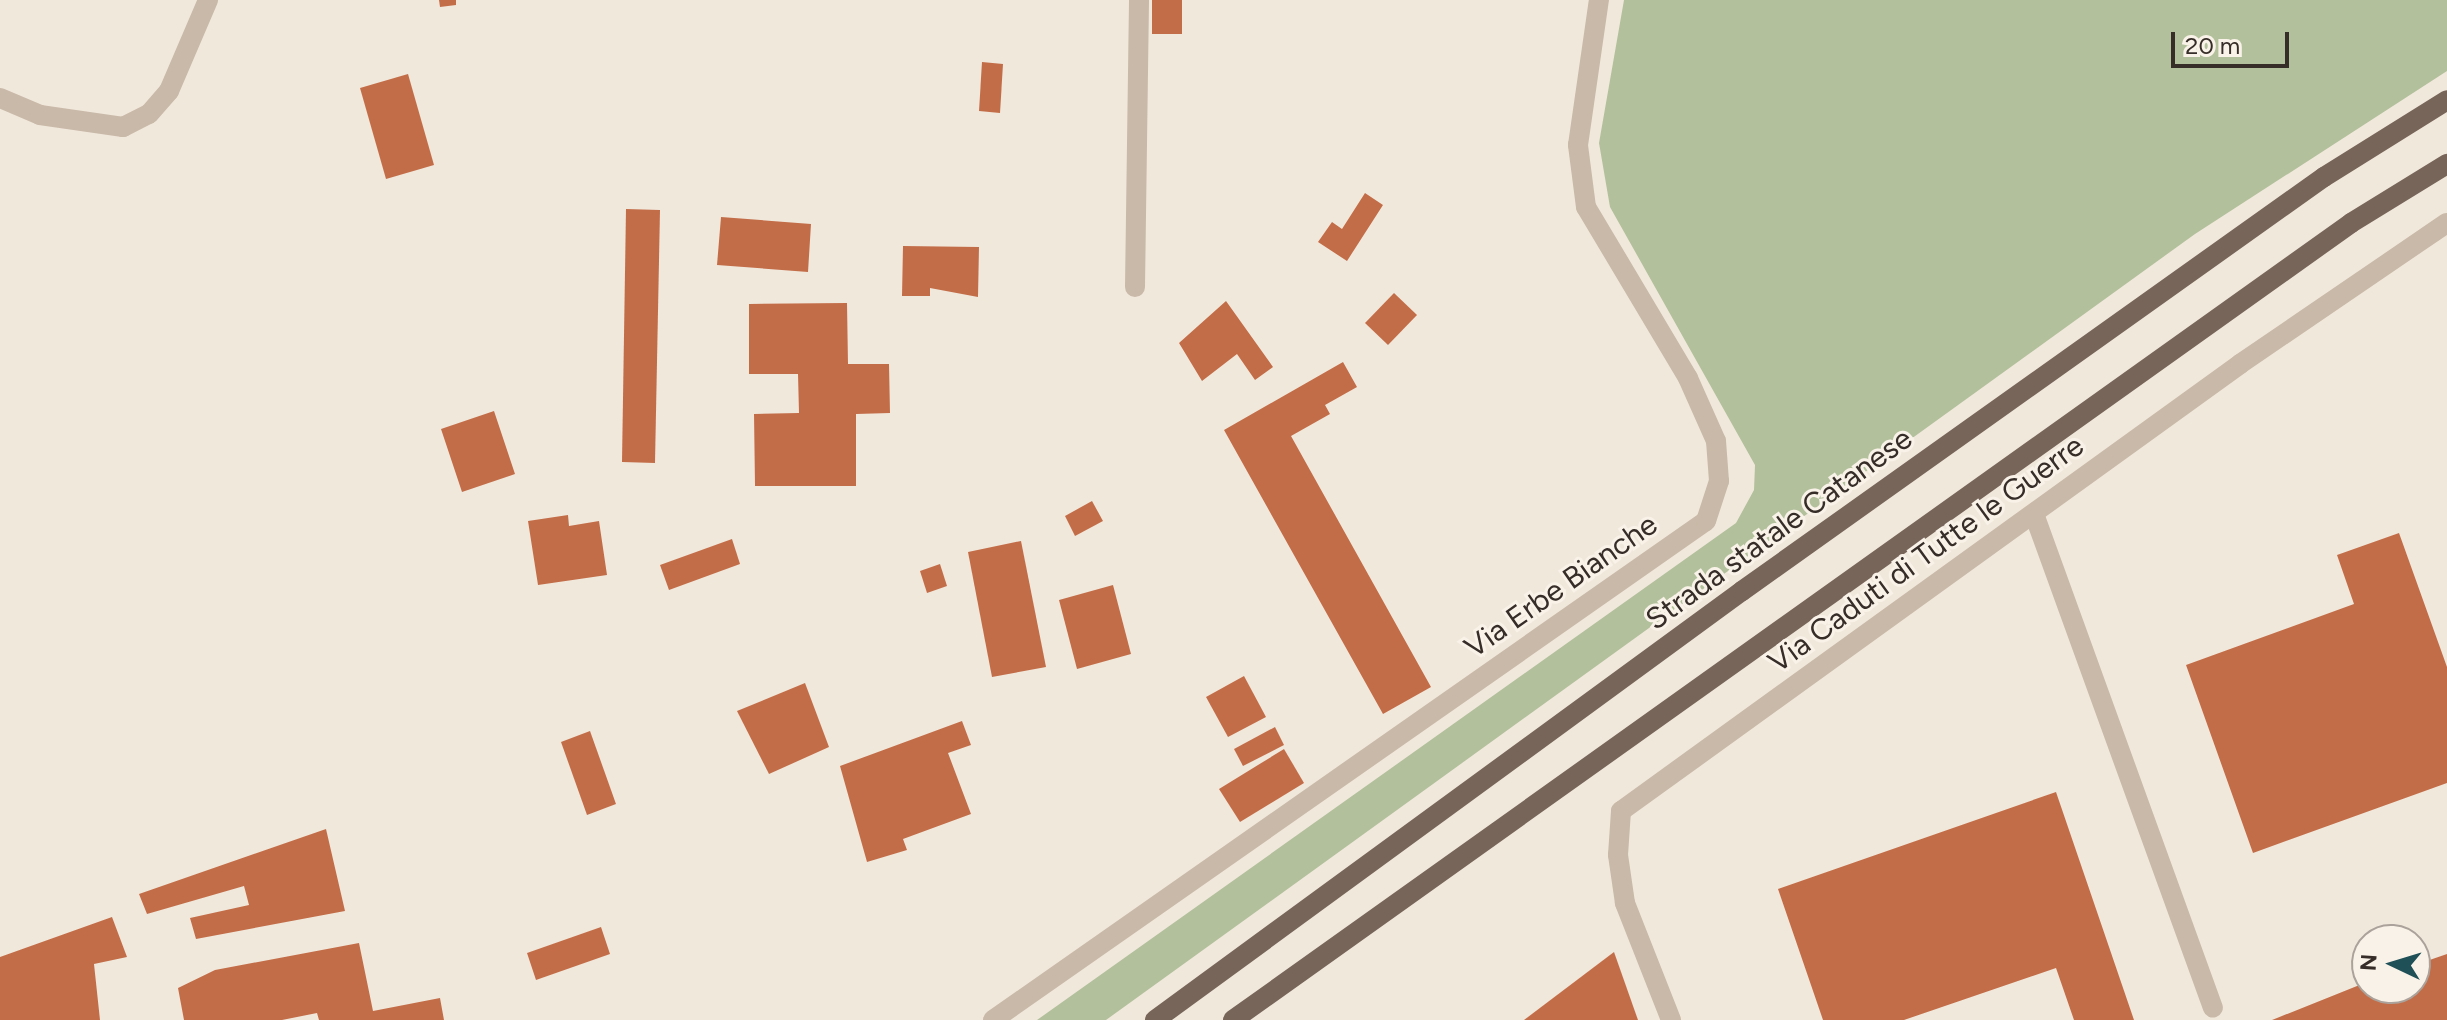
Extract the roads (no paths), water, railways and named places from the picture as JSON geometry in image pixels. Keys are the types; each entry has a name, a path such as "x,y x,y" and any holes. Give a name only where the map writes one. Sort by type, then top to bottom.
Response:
{"main road":[{"name":"Strada statale Catanese","path":"1155,1020 1768,573 2324,177 2447,100"},
{"path":"1233,1020 2351,223 2447,164"}],"street":[{"path":"0,98 40,115 123,127 149,114 169,91 208,0"},
{"path":"1135,287 1139,0"},
{"name":"Via Erbe Bianche","path":"993,1020 1706,521 1719,481 1716,441 1688,378 1586,207 1578,145 1599,0"},
{"name":"Via Caduti di Tutte le Guerre","path":"1671,1020 1625,903 1618,855 1621,811 2240,364 2447,223"},
{"path":"2034,514 2213,1008"}]}
